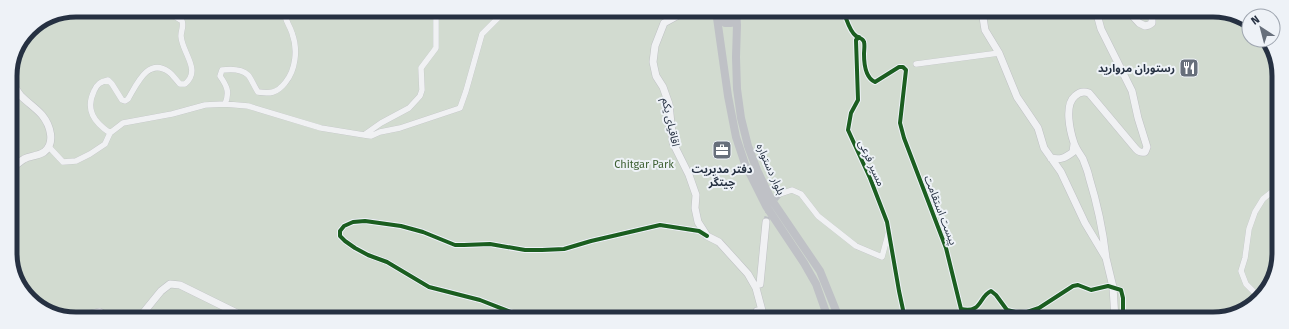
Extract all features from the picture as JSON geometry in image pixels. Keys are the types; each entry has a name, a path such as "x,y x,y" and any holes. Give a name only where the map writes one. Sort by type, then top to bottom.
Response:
{"main road":[{"name":"بلوار دستواره","path":"717,17 728,96 736,138 745,164 766,206 816,284 826,312"},
{"path":"720,17 725,23 731,23 734,17"},
{"name":"بلوار دستواره","path":"736,17 737,89 741,118 748,146 757,170 771,198 820,271 837,312"}],"street":[{"path":"110,133 94,118 90,110 91,100 97,85 108,80 122,100 125,101 128,99 146,71 151,69 164,69 170,72 180,84 185,84 190,80 192,70 183,47 181,37 183,25 182,21 176,17"},
{"path":"225,104 228,96 227,89 220,76 222,70 230,69 241,71 248,75 258,92 269,94 276,91 290,76 295,56 295,49 292,33 285,21 285,17"},
{"path":"364,135 381,123 410,108 420,96 422,90 420,74 421,68 436,48 436,17"},
{"path":"49,147 63,162 76,161 105,144 110,133 123,123 205,106 225,104 248,106 321,128 371,136 380,132 400,128 460,108 482,34 499,17"},
{"name":"اقاقیای یکم","path":"675,17 664,23 655,46 653,62 656,76 663,87 668,104 673,144 689,175 696,195 695,208 698,222 707,236 719,242 748,274 756,288 762,312"},
{"path":"983,17 985,30 1000,53 1016,97 1038,128 1044,148 1061,172 1085,223 1106,258"},
{"path":"1098,17 1101,29 1132,91 1146,149 1145,152 1140,152 1136,149 1089,93 1085,92 1074,96 1069,106 1069,120 1074,144 1089,175 1103,230 1114,312"},
{"path":"1133,17 1139,24 1145,26 1152,23 1152,17"},
{"path":"916,64 1000,53"},
{"path":"17,91 43,116 48,124 51,134 49,147 44,152 25,158 17,164"},
{"path":"1051,158 1059,160 1067,157 1073,152 1074,144"},
{"path":"780,194 792,190 801,194 818,216 856,246 882,258 889,231"},
{"path":"1256,294 1246,284 1241,271 1245,258 1249,230 1255,212 1263,200 1272,193"},
{"path":"511,312 480,300 429,287 388,262 368,255 355,248 340,236 340,231 344,226 353,222 364,221 401,226 423,232 455,245 464,246 490,244 525,250 564,249 591,240 660,225 699,231 707,236"},
{"path":"760,284 766,222"},
{"path":"144,312 170,284 180,286 234,312"}],"green space":[{"name":"Chitgar Park","path":"1213,17 1225,18 1241,24 1241,48 1265,48 1271,64 1272,253 1268,276 1260,289 1246,302 1236,308 1228,310 1217,312 76,312 53,308 40,300 29,289 21,276 18,265 17,72 19,61 23,50 34,34 53,21 64,18"}],"tunnel":[{"path":"766,222 770,205 780,194"}],"cycle path":[{"name":"پیست استقامت","path":"845,17 854,34 863,41 865,66 869,77 872,80 875,82 899,67 903,67 906,70 900,123 904,138 946,248 961,309 968,310 977,307 987,293 991,291 996,295 1007,310 1016,312"},
{"name":"مسیر فرعی","path":"859,37 856,40 858,100 851,113 848,130 870,178 887,222 904,312"},
{"path":"511,312 480,300 429,287 387,262 368,255 355,248 340,236 340,231 344,226 353,222 365,221 401,226 423,232 455,245 490,244 525,250 564,249 591,241 660,225 699,231 707,236"},
{"name":"پیست استقامت","path":"1027,312 1039,308 1073,286 1078,285 1091,290 1108,286 1121,290 1123,298 1123,312"}],"place":[{"name":"رستوران مروارید","path":"1189,68"},
{"name":"دفتر مدیریت چیتگر","path":"722,150"}]}
